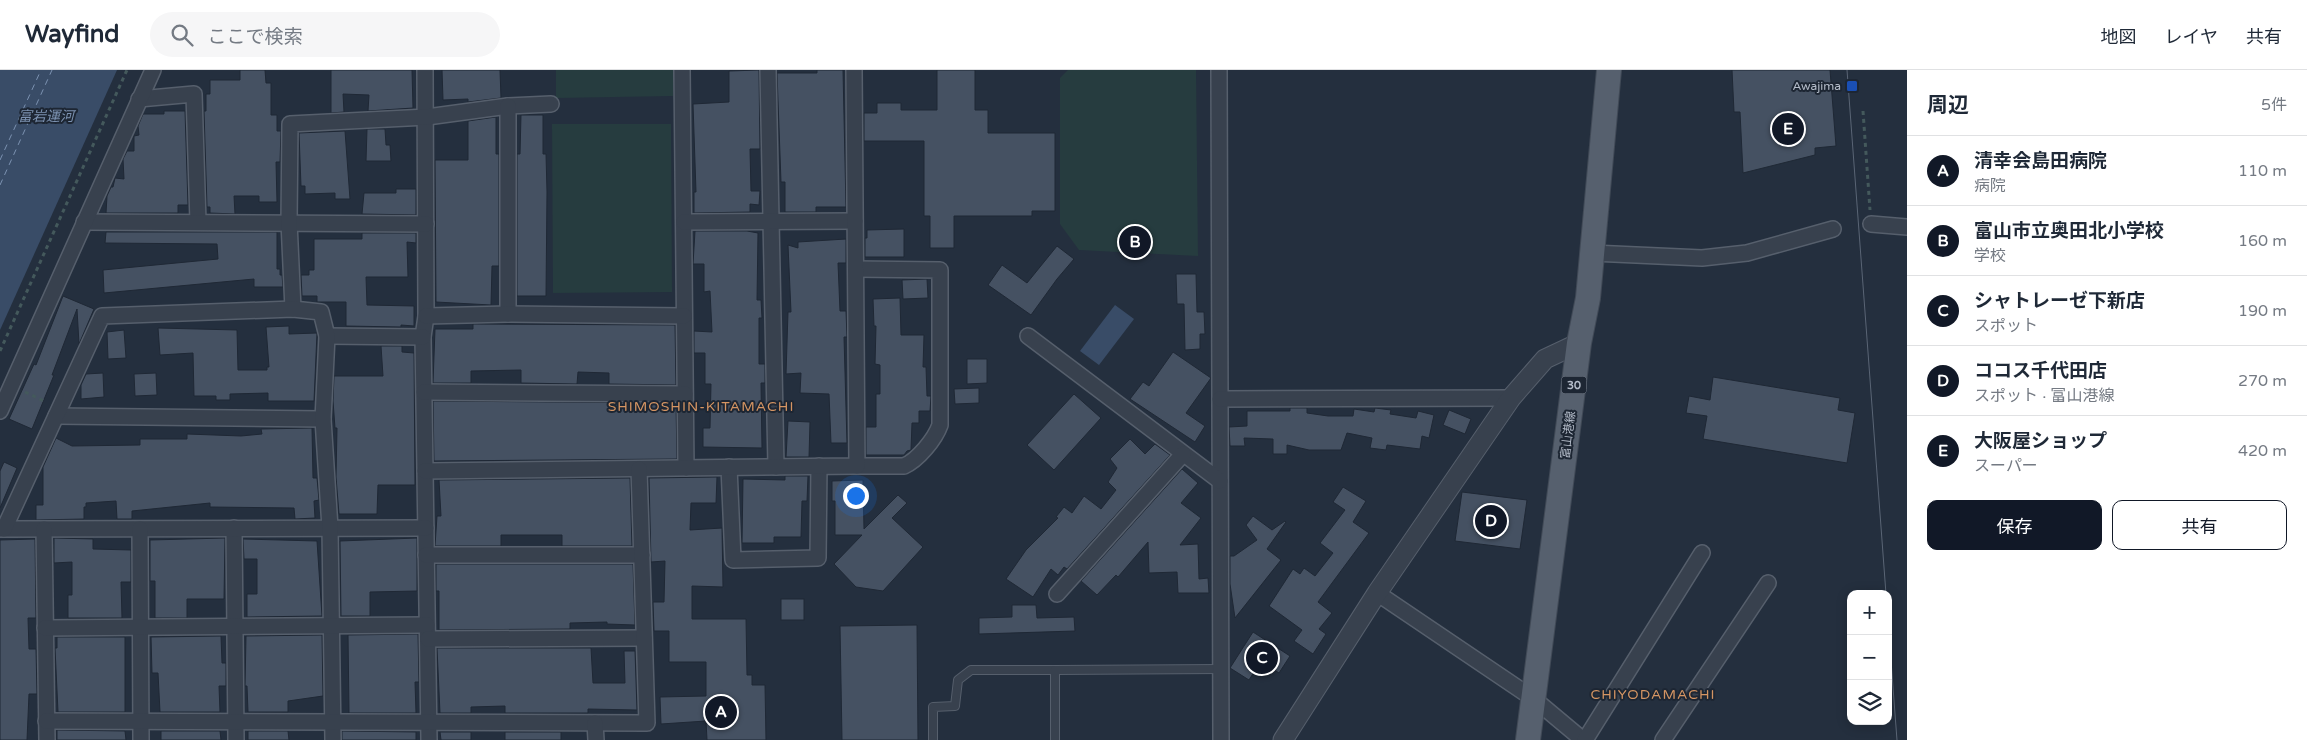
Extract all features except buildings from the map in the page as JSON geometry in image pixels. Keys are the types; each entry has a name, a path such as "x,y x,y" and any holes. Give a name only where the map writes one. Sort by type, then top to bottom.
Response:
{"main road":[{"name":"富山港線","path":"1528,740 1579,343 1588,298 1609,70"}],"street":[{"path":"0,411 153,70"},
{"path":"426,70 426,316 423,336 429,740"},
{"path":"682,70 686,468"},
{"path":"768,70 776,467"},
{"path":"854,70 857,466"},
{"path":"1219,70 1221,740"},
{"path":"138,100 194,94 198,222"},
{"path":"293,309 289,222 290,124 426,117 508,106 551,104"},
{"path":"508,106 508,314"},
{"path":"684,222 855,221"},
{"path":"84,222 426,224"},
{"path":"1873,224 1907,227"},
{"path":"1592,253 1702,258 1747,254 1833,229"},
{"path":"425,471 904,466 911,463 937,433 940,425 940,270 856,269"},
{"path":"333,740 330,528 323,419 327,336 321,312 293,309 102,316 2,529 234,528 330,528 426,528"},
{"path":"426,316 508,314 684,316"},
{"path":"327,336 423,336"},
{"path":"1028,336 1220,481"},
{"path":"1283,740 1377,593 1510,398 1545,359 1579,343"},
{"path":"424,392 685,394"},
{"path":"1220,399 1510,398"},
{"path":"58,412 323,419"},
{"path":"1057,594 1183,454"},
{"path":"728,468 733,560 818,558 819,466"},
{"path":"46,721 647,723 640,469"},
{"path":"234,528 236,740"},
{"path":"44,529 47,740"},
{"path":"140,529 141,740"},
{"path":"1377,593 1534,699 1584,740 1702,553"},
{"path":"426,555 642,555"},
{"path":"1663,740 1768,583"},
{"path":"45,628 331,626 428,632 644,638"},
{"path":"595,723 596,740"}],"lane":[{"path":"933,740 933,707 955,706 958,680 971,670 1221,669"},
{"path":"1055,670 1055,740"}],"path":[{"path":"0,351 127,70"},
{"path":"1863,111 1870,213 1873,224"},
{"path":"11,386 58,412"}],"green space":[{"path":"556,70 674,70 673,96 556,98"},
{"path":"1068,70 1196,70 1198,256 1079,250 1060,224 1060,78"},
{"path":"552,124 671,124 672,292 553,293"}],"water":[{"name":"富岩運河","path":"0,70 117,70 0,330"},
{"path":"1115,305 1134,319 1099,365 1080,351"}],"ferry route":[{"path":"0,160 41,70"},
{"path":"0,185 52,70"}],"tram line":[{"path":"1847,70 1886,590"},
{"path":"1889,635 1897,740"}],"place":[{"name":"Awajima","path":"1852,86"},
{"name":"大阪屋ショップ","path":"1788,129"},
{"name":"富山市立奥田北小学校","path":"1135,242"},
{"name":"ココス千代田店","path":"1491,521"},
{"name":"シャトレーゼ下新店","path":"1262,658"},
{"name":"清幸会島田病院","path":"721,712"}],"district":[{"name":"SHIMOSHIN-KITAMACHI","path":"701,406"},
{"name":"CHIYODAMACHI","path":"1653,694"}]}
